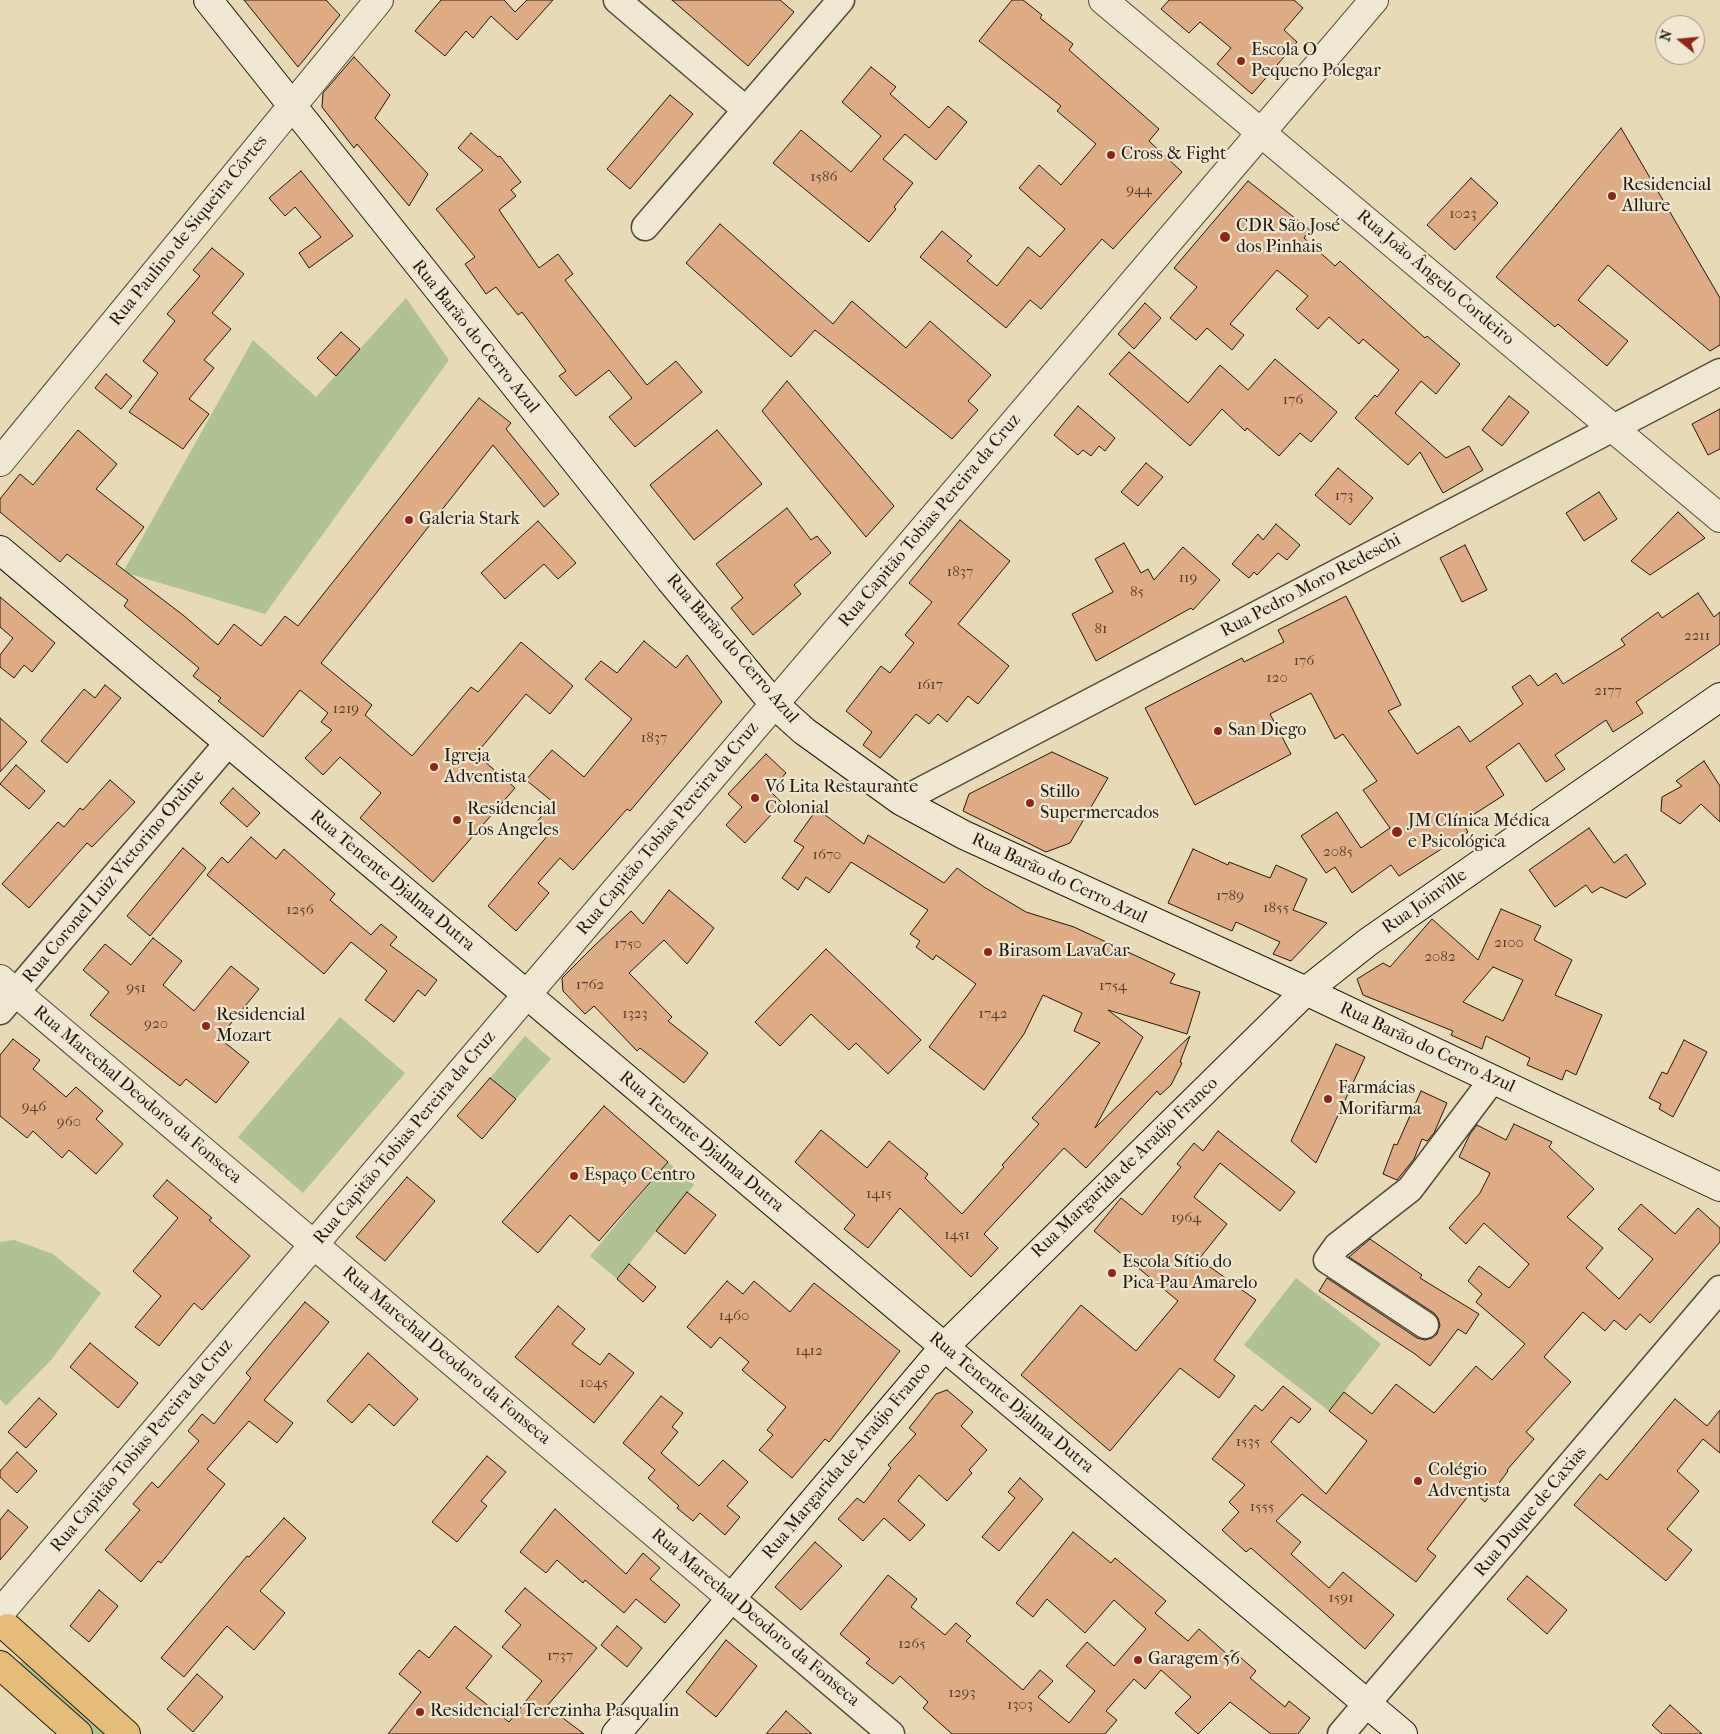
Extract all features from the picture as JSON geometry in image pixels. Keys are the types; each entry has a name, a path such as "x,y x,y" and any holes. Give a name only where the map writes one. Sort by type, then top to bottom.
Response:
{"main road":[{"name":"Rua Barão do Cerro Azul","path":"208,0 670,580 774,704 811,737 901,801 972,840 1306,991 1720,1187"},
{"name":"Rua Paulino de Siqueira Côrtes","path":"0,462 379,0"},
{"name":"Rua João Ângelo Cordeiro","path":"1104,0 1720,518"},
{"name":"Rua Capitão Tobias Pereira da Cruz","path":"2,1626 314,1245 1374,0"},
{"name":"Rua Tenente Djalma Dutra","path":"0,550 1403,1734"},
{"name":"Rua Joinville","path":"1306,991 1368,942 1720,697"},
{"name":"Rua Margarida de Araújo Franco","path":"616,1734 944,1346 1306,991"},
{"name":"Rua Marechal Deodoro da Fonseca","path":"5,994 314,1245 731,1598"},
{"path":"2,1626 126,1734"},
{"path":"0,1665 78,1734"}],"street":[{"path":"617,0 746,110"},
{"path":"645,227 841,0"},
{"name":"Rua Pedro Moro Redeschi","path":"901,801 1720,372"},
{"name":"Rua Coronel Luiz Victorino Ordine","path":"5,994 228,743"},
{"path":"1424,1325 1327,1260 1336,1246 1410,1189 1493,1079"},
{"name":"Rua Duque de Caxias","path":"1341,1734 1720,1289"},
{"name":"Rua Marechal Deodoro da Fonseca","path":"731,1598 891,1734"}],"green space":[{"path":"406,298 449,360 265,614 123,572 253,340 316,397"},
{"path":"340,1017 405,1073 303,1193 238,1137"},
{"path":"525,1036 551,1059 516,1099 490,1078"},
{"path":"668,1162 694,1185 617,1279 590,1256"},
{"path":"14,1240 53,1254 101,1293 52,1359 6,1406 0,1399 0,1242"},
{"path":"1296,1278 1381,1344 1329,1411 1244,1345"},
{"path":"24,1657 113,1734 82,1734 13,1674"}],"building":[{"path":"244,0 326,0 340,15 298,67"},
{"path":"441,0 504,0 515,12 527,0 553,0 517,40 491,16 473,38 466,31 445,56 415,31"},
{"path":"672,0 780,0 794,12 748,66"},
{"path":"1012,0 1023,0 1042,15 1040,18 1073,44 1069,50 1159,129 1149,141 1182,172 1113,249 1102,239 1041,309 1030,300 1006,328 920,257 942,231 972,256 967,261 997,286 1028,247 1040,257 1065,229 1019,188 1039,165 1061,185 1096,144 1057,111 1061,106 979,41"},
{"name":"Escola O Pequeno Polegar","path":"1169,0 1294,0 1303,8 1284,30 1297,42 1252,94 1217,64 1231,48 1200,22 1189,33 1161,9"},
{"path":"354,57 390,95 375,118 428,174 409,206 357,144 354,148 322,107 323,93"},
{"path":"871,67 896,87 890,94 929,128 948,106 967,122 936,160 905,134 883,159 913,183 894,207 896,209 869,242 773,163 801,130 851,172 881,136 842,102"},
{"path":"670,95 693,114 630,189 607,169"},
{"name":"Residencial Allure","path":"1621,128 1720,298 1720,345 1710,351 1608,265 1578,300 1628,341 1607,366 1558,324 1555,327 1496,277"},
{"path":"471,133 498,157 500,156 521,182 511,190 516,196 499,210 539,268 558,254 573,274 565,280 647,385 676,361 702,392 635,447 609,417 632,398 609,370 576,396 559,376 566,371 522,312 518,315 496,287 486,294 465,264 475,257 436,209 483,170 458,148"},
{"path":"301,171 353,236 309,268 299,253 321,237 295,207 285,216 269,198"},
{"path":"1471,178 1498,203 1455,250 1427,225"},
{"path":"1248,181 1310,230 1304,238 1335,266 1340,261 1425,338 1427,336 1460,364 1436,394 1421,381 1395,413 1446,458 1469,446 1483,470 1443,493 1420,452 1408,465 1355,418 1375,395 1377,397 1399,370 1363,339 1359,344 1329,317 1318,329 1296,309 1308,296 1277,270 1230,324 1244,335 1232,350 1207,328 1196,340 1170,318 1197,287 1174,268"},
{"path":"720,224 833,324 852,301 906,348 930,321 991,375 968,401 978,410 952,439 815,330 791,357 686,263"},
{"path":"212,248 244,274 212,313 231,329 204,360 214,368 189,399 209,414 183,449 129,412 158,373 143,361 175,321 167,314 200,276 193,270"},
{"path":"1145,303 1161,318 1134,349 1118,334"},
{"path":"341,332 360,349 336,376 317,358"},
{"path":"1129,352 1188,403 1220,365 1248,390 1275,359 1337,412 1311,442 1300,433 1279,456 1247,428 1245,431 1222,409 1190,446 1109,374"},
{"path":"106,374 132,396 121,409 95,388"},
{"path":"787,381 894,506 866,537 762,411"},
{"path":"1509,396 1529,412 1502,446 1482,430"},
{"path":"479,398 511,423 506,429 559,494 544,507 493,445 321,663 372,705 365,715 412,756 471,687 478,692 521,642 573,686 550,714 526,694 476,754 515,788 433,882 360,818 381,793 340,757 323,775 305,758 332,730 321,722 328,713 300,690 263,737 218,701 221,698 193,676 199,668 124,606 128,600 67,554 60,562 0,512 0,499 20,474 33,485 78,430 117,464 96,489 144,527 116,564 183,615 218,645 234,624 261,646 285,616 298,626"},
{"path":"1078,406 1115,438 1105,451 1099,446 1091,456 1083,450 1078,455 1054,435"},
{"path":"1720,409 1720,449 1708,455 1692,424"},
{"path":"717,430 762,484 694,540 650,485"},
{"path":"1146,463 1163,477 1138,506 1121,492"},
{"path":"1338,468 1373,498 1350,525 1315,495"},
{"path":"1599,492 1617,519 1584,541 1566,513"},
{"path":"787,508 811,540 817,536 831,553 794,585 801,594 753,635 731,608 743,598 716,564"},
{"path":"1678,512 1705,538 1650,575 1631,561"},
{"path":"960,520 1010,561 958,624 1009,666 978,704 968,696 947,722 938,714 929,724 916,714 880,758 863,745 872,732 846,711 881,666 890,673 914,643 905,635 932,602 909,583"},
{"path":"538,521 576,563 558,579 544,564 505,599 481,573"},
{"path":"1276,524 1300,545 1287,560 1278,553 1257,575 1254,572 1249,578 1232,564 1258,534 1263,540"},
{"path":"1124,543 1141,573 1148,569 1154,580 1183,547 1220,580 1193,610 1191,608 1096,661 1072,614 1113,592 1095,559"},
{"path":"1465,545 1487,590 1462,602 1440,558"},
{"path":"1698,593 1714,617 1720,612 1720,644 1636,702 1643,713 1613,732 1606,720 1555,755 1565,769 1546,782 1519,743 1486,767 1504,795 1462,822 1468,832 1399,876 1391,865 1352,893 1335,867 1326,873 1301,836 1337,812 1361,848 1390,828 1363,790 1377,781 1343,734 1335,739 1311,693 1270,714 1291,754 1195,805 1145,708 1242,658 1244,662 1284,642 1278,630 1346,596 1401,705 1388,711 1417,754 1459,726 1470,742 1523,704 1512,687 1530,675 1538,686 1556,673 1563,684 1625,645 1621,639 1658,612 1662,618"},
{"path":"0,597 55,643 32,672 24,665 14,678 0,667 0,655 13,638 0,627"},
{"path":"644,641 676,668 687,655 722,702 630,811 627,809 573,870 560,858 538,883 549,893 516,931 488,906 549,834 536,823 553,802 526,780 552,750 584,777 632,719 585,679 601,661 617,673"},
{"path":"105,685 121,698 67,763 41,741 84,689 95,698"},
{"path":"0,718 27,742 0,772"},
{"name":"Stillo Supermercados","path":"1052,752 1108,778 1070,843 1046,852 963,811 969,794"},
{"name":"Vó Lita Restaurante Colonial","path":"766,754 786,773 770,791 782,803 745,843 726,825 742,807 728,794"},
{"path":"1704,761 1720,786 1720,822 1701,804 1680,824 1661,811 1662,797 1682,786 1676,781"},
{"path":"16,765 45,791 29,809 0,784"},
{"path":"110,780 135,802 92,847 87,843 29,908 2,884 58,822 64,827 80,808 83,810"},
{"path":"233,788 260,813 247,827 220,803"},
{"path":"817,809 864,844 868,835 944,883 957,868 984,887 1026,912 1074,927 1175,974 1170,983 1200,992 1187,1034 1108,1010 1143,1037 1095,1128 1190,1036 1180,1062 1182,1063 1171,1085 1160,1095 1157,1091 1086,1168 1064,1148 984,1234 998,1248 971,1277 900,1208 868,1248 844,1229 855,1215 795,1162 821,1130 867,1168 889,1141 928,1174 925,1178 962,1214 1039,1124 1032,1118 1100,1043 1074,1031 1082,1013 1043,995 1024,1034 984,1090 929,1047 976,984 936,955 933,960 916,947 920,941 910,934 928,910 851,862 829,893 806,877 798,890 782,878 804,847 794,841"},
{"path":"1589,828 1614,863 1626,854 1646,884 1626,898 1601,887 1592,893 1586,885 1555,907 1529,870"},
{"path":"251,837 276,859 284,849 335,894 330,900 371,935 381,924 397,937 390,945 437,980 425,996 418,990 394,1022 365,1000 387,971 351,942 324,974 207,875 222,857 228,863"},
{"path":"183,848 206,868 150,936 127,916"},
{"path":"1193,849 1228,865 1229,862 1270,878 1276,865 1307,879 1293,910 1327,923 1291,961 1273,954 1280,942 1236,922 1232,931 1168,903"},
{"path":"669,890 714,928 687,964 664,940 629,973 672,1017 668,1021 708,1053 684,1083 640,1048 637,1051 594,1006 585,1014 563,991 562,978 594,946 631,911 643,924"},
{"path":"1501,909 1541,926 1534,940 1572,960 1555,995 1602,1015 1576,1075 1566,1070 1562,1080 1527,1065 1530,1058 1486,1036 1482,1049 1451,1035 1453,1031 1363,995 1357,979 1383,963 1390,967 1432,919 1478,960","holes":["1493,967 1523,980 1503,1021 1463,1002"]},
{"path":"153,938 182,961 163,985 194,1011 231,966 259,989 219,1038 249,1062 216,1103 186,1079 180,1086 90,1015 109,992 83,970 105,944 131,965"},
{"path":"826,949 921,1040 888,1074 856,1043 849,1050 811,1014 780,1046 755,1022"},
{"path":"13,1039 40,1060 33,1069 66,1097 76,1087 103,1111 96,1119 123,1144 96,1174 69,1150 62,1158 33,1131 27,1138 0,1116 0,1055"},
{"path":"1684,1040 1707,1052 1673,1117 1659,1109 1661,1104 1649,1098 1662,1072 1667,1074"},
{"name":"Farmácias Morifarma","path":"1336,1044 1365,1057 1316,1163 1291,1141"},
{"path":"490,1078 516,1099 482,1139 457,1116"},
{"path":"1421,1091 1447,1103 1434,1133 1427,1141 1422,1139 1414,1159 1397,1180 1383,1174 1394,1144 1397,1145"},
{"name":"Espaço Centro","path":"604,1106 668,1162 599,1241 570,1215 538,1253 502,1222"},
{"path":"1514,1124 1552,1142 1549,1147 1594,1189 1567,1217 1603,1248 1586,1268 1619,1299 1653,1259 1618,1229 1641,1204 1675,1234 1698,1208 1720,1228 1720,1242 1650,1323 1640,1314 1626,1330 1614,1320 1605,1331 1583,1312 1544,1357 1571,1382 1526,1432 1534,1439 1507,1470 1485,1502 1472,1491 1427,1549 1436,1556 1416,1582 1302,1494 1276,1521 1301,1542 1291,1554 1329,1588 1343,1572 1394,1615 1365,1649 1251,1548 1246,1552 1222,1530 1239,1512 1229,1502 1245,1485 1212,1459 1255,1405 1262,1411 1283,1386 1311,1409 1299,1423 1291,1417 1271,1442 1326,1494 1367,1441 1329,1411 1344,1392 1372,1414 1396,1384 1434,1413 1476,1366 1492,1380 1525,1344 1476,1302 1482,1294 1468,1281 1479,1266 1509,1288 1529,1264 1484,1223 1466,1244 1449,1228 1480,1193 1490,1173 1459,1157 1470,1134 1477,1125 1506,1140"},
{"path":"1218,1131 1295,1192 1280,1211 1220,1163 1194,1197 1227,1224 1199,1259 1256,1300 1214,1360 1235,1376 1219,1398 1180,1368 1110,1451 1021,1375 1081,1305 1136,1351 1178,1301 1094,1231 1121,1198 1142,1215 1181,1167 1177,1164 1194,1143 1203,1151"},
{"path":"407,1177 435,1201 385,1261 356,1237"},
{"path":"167,1180 212,1218 209,1220 250,1256 202,1310 194,1303 159,1346 135,1327 161,1296 133,1271 178,1218 153,1196"},
{"path":"687,1192 716,1215 685,1254 656,1231"},
{"path":"1370,1239 1422,1275 1420,1278 1479,1314 1466,1334 1458,1329 1430,1366 1415,1354 1319,1291 1327,1278 1417,1338 1425,1340 1437,1334 1440,1325 1434,1313 1349,1257"},
{"path":"629,1264 656,1287 643,1302 617,1279"},
{"path":"727,1281 743,1294 754,1281 790,1312 814,1283 900,1351 829,1442 825,1439 792,1478 759,1450 773,1435 767,1430 786,1407 742,1370 749,1362 720,1337 711,1348 687,1327"},
{"path":"305,1302 329,1322 264,1400 293,1423 277,1443 249,1421 207,1469 225,1484 161,1563 158,1561 141,1582 105,1550 140,1510 133,1504 152,1482 158,1488 199,1441 188,1431 202,1414 214,1424 251,1378 246,1373"},
{"path":"558,1306 585,1329 572,1344 600,1365 609,1353 634,1373 594,1423 515,1357"},
{"path":"90,1343 138,1383 118,1408 70,1367"},
{"path":"368,1353 418,1399 394,1426 369,1404 352,1423 327,1401"},
{"path":"947,1390 973,1412 961,1426 987,1450 969,1470 972,1473 947,1501 919,1475 898,1501 925,1525 910,1541 884,1518 863,1541 838,1519 857,1498 864,1503 891,1468 888,1465 916,1434 909,1428 936,1394"},
{"path":"661,1396 683,1413 672,1427 678,1432 661,1453 699,1486 723,1460 748,1482 727,1506 740,1517 725,1535 700,1513 693,1521 677,1508 679,1506 648,1478 655,1470 623,1443"},
{"path":"39,1398 57,1414 26,1448 8,1432"},
{"path":"1675,1399 1707,1426 1720,1410 1720,1453 1703,1439 1677,1471 1699,1491 1667,1529 1692,1550 1666,1581 1574,1505 1600,1474 1607,1480"},
{"path":"17,1452 37,1471 17,1493 0,1477 0,1471"},
{"path":"487,1456 506,1472 481,1501 487,1506 457,1542 432,1522"},
{"path":"1020,1478 1043,1499 999,1551 982,1537 1015,1498 1008,1492"},
{"path":"555,1509 626,1574 643,1553 660,1568 650,1579 680,1605 665,1623 636,1599 624,1613 585,1580 583,1583 557,1560 546,1573 520,1552"},
{"path":"8,1510 28,1527 0,1560 0,1520"},
{"path":"284,1518 306,1538 260,1591 285,1613 254,1650 227,1626 184,1677 161,1658 247,1556 249,1557"},
{"path":"1073,1532 1111,1563 1115,1558 1166,1601 1155,1613 1188,1641 1199,1629 1228,1655 1232,1650 1256,1671 1250,1678 1285,1707 1289,1701 1310,1718 1298,1734 1271,1734 1230,1702 1198,1734 1175,1713 1191,1697 1161,1670 1145,1689 1134,1679 1106,1711 1117,1720 1105,1734 952,1734 923,1708 928,1702 900,1676 893,1684 866,1663 870,1659 840,1634 888,1575 917,1599 911,1607 945,1635 956,1623 971,1636 966,1641 1023,1690 1040,1670 1053,1681 1038,1697 1069,1723 1095,1691 1066,1666 1087,1642 1114,1666 1146,1629 1114,1600 1085,1633 1047,1599 1033,1617 1016,1603"},
{"path":"815,1542 842,1566 801,1610 775,1587"},
{"path":"1527,1576 1567,1610 1547,1634 1507,1599"},
{"path":"525,1588 597,1648 547,1706 584,1734 388,1734 421,1692 399,1674 419,1650 429,1658 455,1626 492,1656 466,1688 509,1722 542,1681 502,1647 521,1625 505,1611"},
{"path":"99,1590 118,1606 89,1642 70,1626"},
{"path":"617,1626 642,1648 627,1667 601,1645"},
{"path":"726,1640 757,1666 716,1717 686,1692"},
{"path":"197,1674 223,1697 193,1732 167,1709"},
{"path":"1670,1705 1702,1734 1662,1734 1652,1725"},
{"path":"786,1711 812,1734 766,1734"}],"place":[{"name":"Escola O Pequeno Polegar","path":"1241,61"},
{"name":"Cross & Fight","path":"1111,155"},
{"name":"Residencial Allure","path":"1612,196"},
{"name":"CDR São José dos Pinhais","path":"1225,237"},
{"name":"Galeria Stark","path":"409,520"},
{"name":"San Diego","path":"1218,731"},
{"name":"Igreja Adventista","path":"434,767"},
{"name":"Vó Lita Restaurante Colonial","path":"755,798"},
{"name":"Stillo Supermercados","path":"1030,803"},
{"name":"Residencial Los Angeles","path":"457,820"},
{"name":"JM Clínica Médica e Psicológica","path":"1397,832"},
{"name":"Birasom LavaCar","path":"988,952"},
{"name":"Residencial Mozart","path":"206,1026"},
{"name":"Farmácias Morifarma","path":"1328,1099"},
{"name":"Espaço Centro","path":"574,1176"},
{"name":"Escola Sítio do Pica-Pau Amarelo","path":"1112,1273"},
{"name":"Colégio Adventista","path":"1418,1481"},
{"name":"Garagem 56","path":"1138,1660"},
{"name":"Residencial Terezinha Pasqualin","path":"420,1712"}]}
